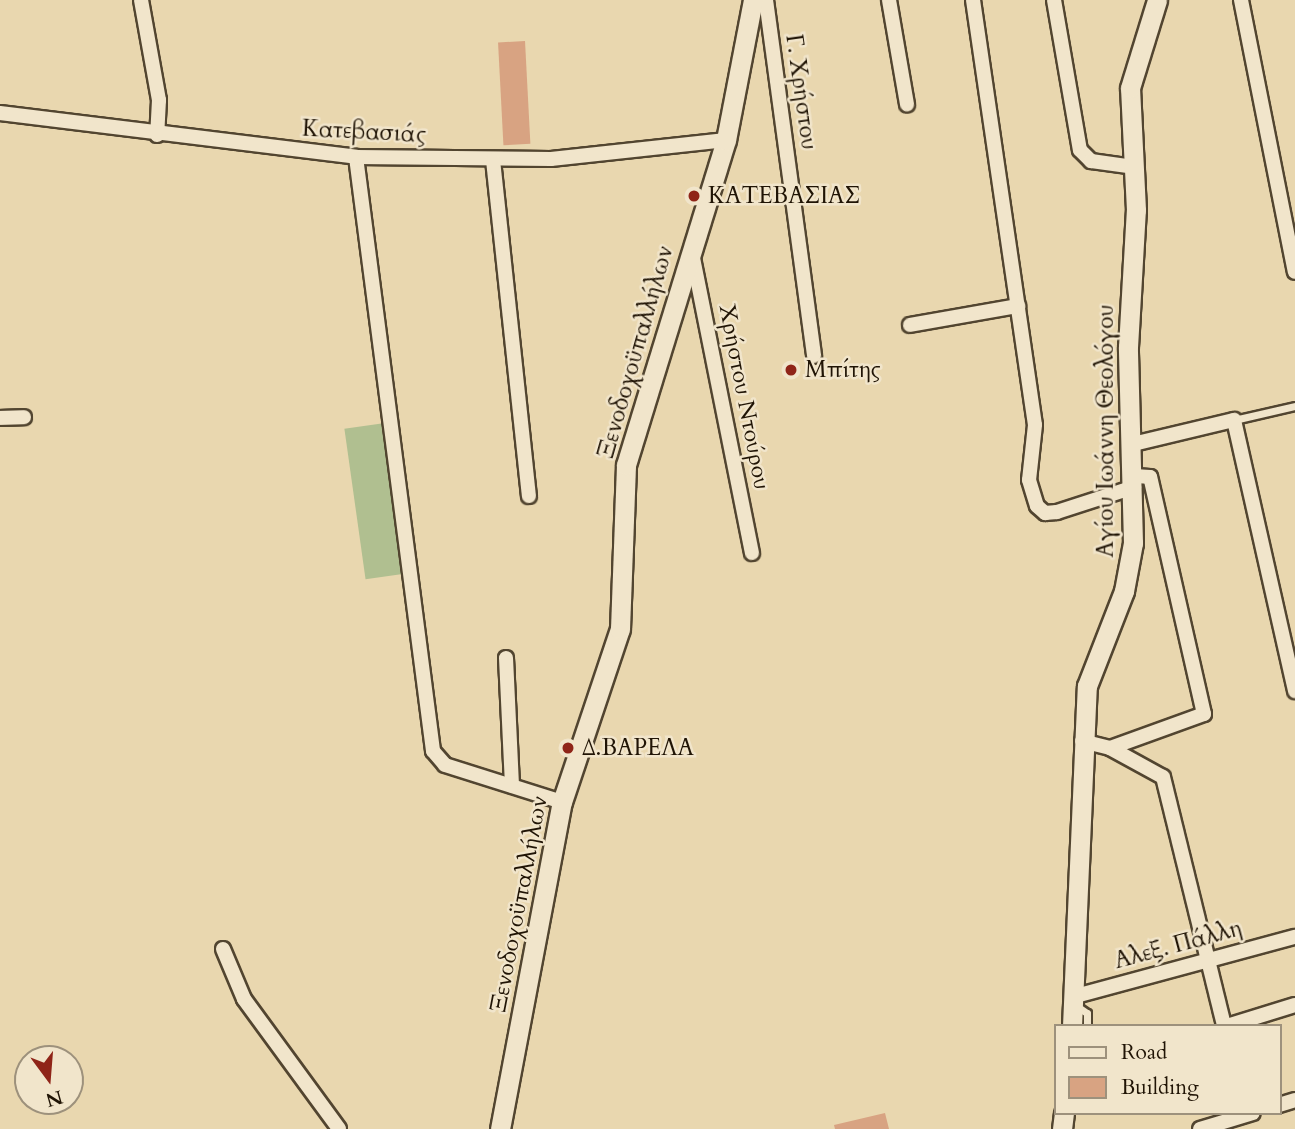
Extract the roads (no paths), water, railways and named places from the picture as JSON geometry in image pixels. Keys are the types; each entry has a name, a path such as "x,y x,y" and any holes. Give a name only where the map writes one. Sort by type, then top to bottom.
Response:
{"street":[{"path":"141,0 159,100 157,135"},
{"name":"Ξενοδοχοϋπαλλήλων","path":"500,1129 562,802 620,629 626,465 726,141 753,0"},
{"name":"Γ. Χρήστου","path":"766,0 814,356"},
{"path":"889,0 907,104"},
{"path":"973,0 1036,441 1029,480 1037,506 1045,513 1057,512 1150,477 1205,714 1195,722 1110,748"},
{"path":"1054,0 1080,150 1091,160 1134,167"},
{"name":"Αγίου Ιωάννη Θεολόγου","path":"1072,1024 1082,741 1090,669 1129,574 1134,482 1128,347 1134,167 1132,70 1157,0"},
{"path":"1241,0 1295,272"},
{"name":"Κατεβασιάς","path":"0,113 157,135 356,156 493,160 726,141"},
{"path":"356,156 433,751 445,765 562,802"},
{"path":"493,160 529,496"},
{"name":"Χρήστου Ντούρου","path":"691,249 752,554"},
{"path":"910,325 1018,306"},
{"path":"0,418 24,417"},
{"path":"1133,444 1234,420 1295,691"},
{"path":"506,658 512,786"},
{"path":"1082,741 1110,748 1163,777 1206,961 1224,1024"},
{"name":"Αλεξ. Πάλλη","path":"1072,1000 1295,937"},
{"path":"223,950 244,999 339,1129"},
{"path":"1232,1024 1295,1005"},
{"path":"1200,1129 1246,1115"}],"lane":[{"path":"1234,420 1295,406"},
{"path":"1072,1000 1087,1013 1087,1024"}],"place":[{"name":"ΚΑΤΕΒΑΣΙΑΣ","path":"694,196"},
{"name":"Μπίτης","path":"791,370"},
{"name":"Δ.ΒΑΡΕΛΑ","path":"568,748"}]}
